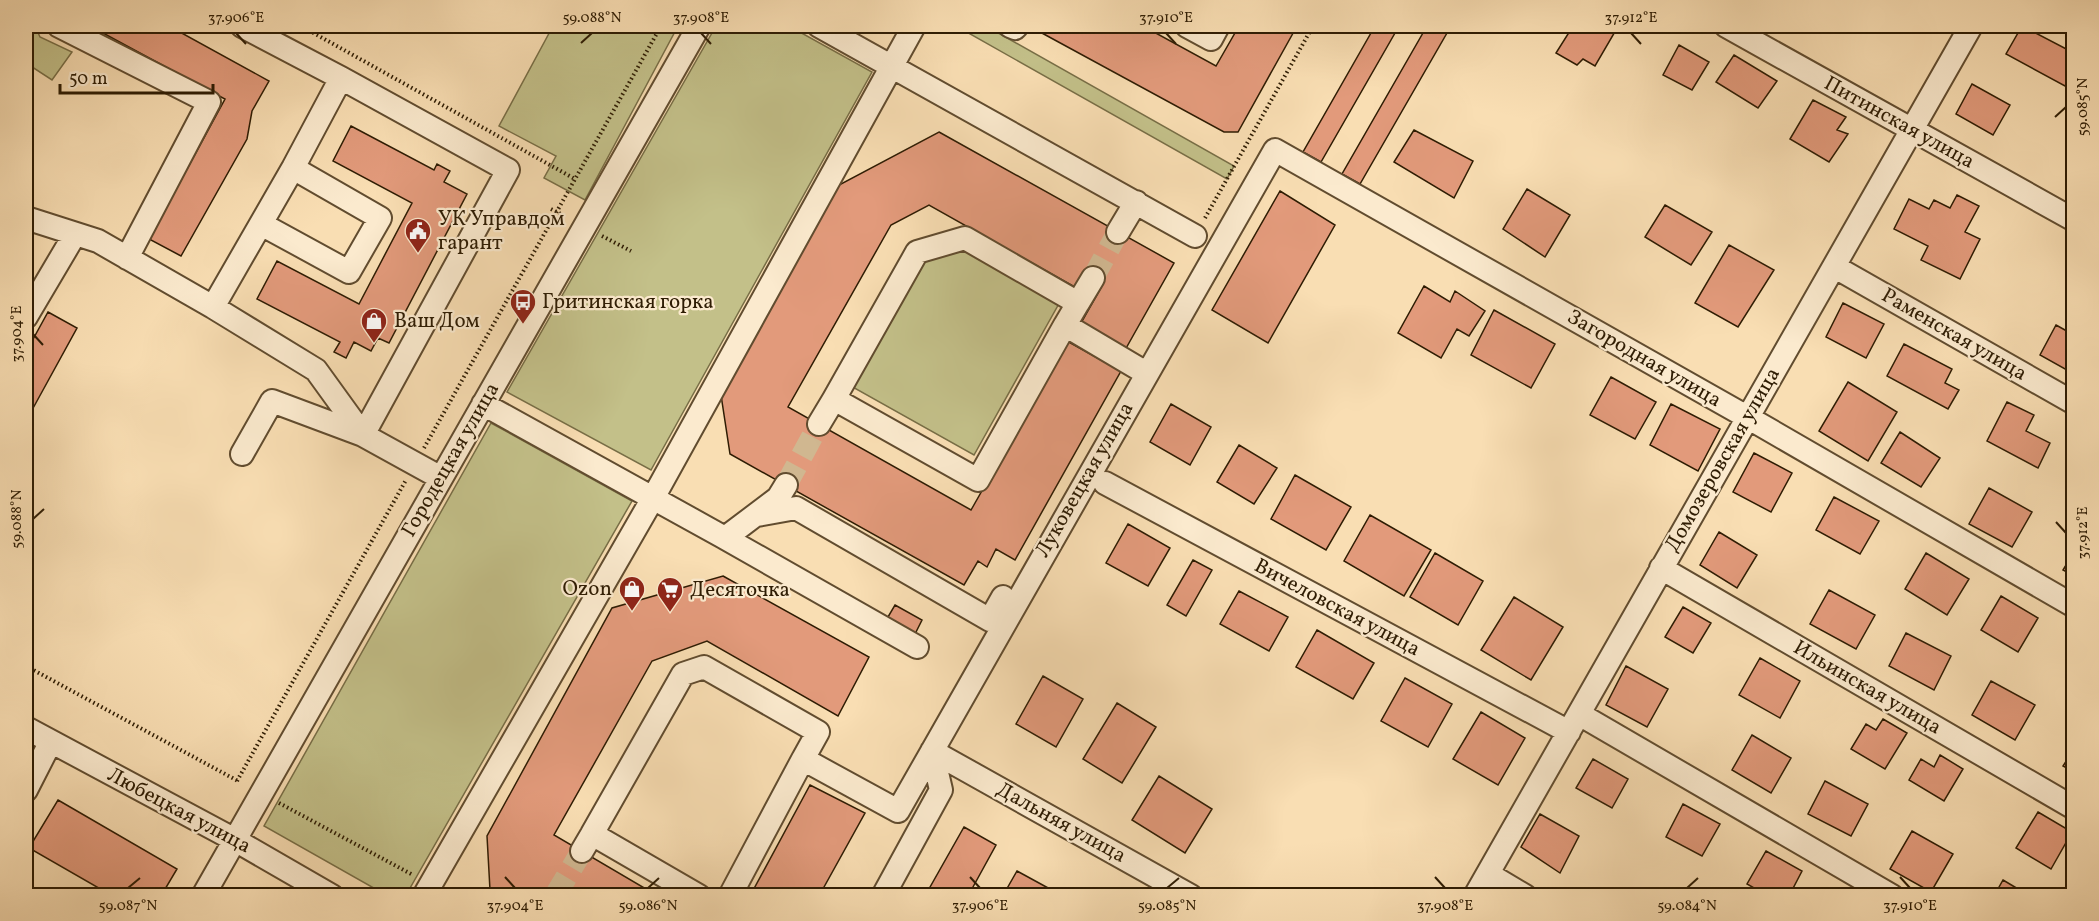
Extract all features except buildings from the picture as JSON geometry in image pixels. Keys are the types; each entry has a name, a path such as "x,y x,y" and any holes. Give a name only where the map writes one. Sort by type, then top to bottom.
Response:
{"street":[{"path":"59,26 209,102 127,258"},
{"path":"242,26 508,170 363,435"},
{"name":"Городецкая улица","path":"203,896 699,26"},
{"path":"822,26 1195,236"},
{"path":"427,890 653,498 914,26"},
{"path":"1010,26 1015,28 1017,26"},
{"path":"1187,26 1211,39 1218,26"},
{"name":"Питинская улица","path":"1726,26 2073,219"},
{"name":"Домозеровская улица","path":"1475,896 1971,26"},
{"path":"213,307 293,168 341,78"},
{"name":"Луковецкая улица","path":"803,759 898,811 1140,369 1275,150"},
{"name":"Загородная улица","path":"1275,150 1747,417 2073,606"},
{"path":"261,224 349,272 380,218 293,168"},
{"path":"1118,232 1136,202"},
{"path":"26,218 98,242 213,307 316,370 363,435"},
{"path":"26,317 75,234"},
{"path":"819,424 917,252 965,238 1078,303"},
{"name":"Раменская улица","path":"1835,267 2073,403"},
{"path":"834,399 978,480 1093,278"},
{"path":"757,515 796,508 990,620 1140,369 1065,325"},
{"path":"243,454 272,401 363,435 441,478"},
{"path":"483,404 917,647"},
{"name":"Вичеловская улица","path":"1106,483 1574,723 1892,896"},
{"path":"725,538 778,498 786,485"},
{"name":"Ильинская улица","path":"1661,568 2073,808"},
{"path":"699,896 587,842 683,674 704,667 818,732 730,896"},
{"name":"Любецкая улица","path":"26,728 50,743 235,840 332,896"},
{"path":"26,790 50,743"},
{"path":"883,896 941,790 932,751"},
{"name":"Дальняя улица","path":"932,751 1191,896"},
{"path":"1488,874 1525,896"}],"path":[{"path":"302,26 575,179"},
{"path":"237,781 661,26"},
{"path":"1195,236 1313,26"},
{"path":"26,666 261,793 427,890"}],"shaded area":[{"path":"26,26 35,26 40,37 72,52 52,80 26,63"},
{"path":"553,26 678,26 585,200 544,178 556,156 499,126"},
{"path":"716,26 789,26 872,72 651,470 507,392"},
{"path":"956,26 986,26 1234,166 1227,179"},
{"path":"965,246 1061,300 974,455 849,385 921,258"},
{"path":"491,423 632,501 406,895 386,895 264,826"}],"tunnel":[{"path":"1093,278 1118,232"},
{"path":"786,485 819,424"},
{"path":"555,896 582,851"}],"place":[{"name":"УК Управдом гарант","path":"418,254"},
{"name":"Гритинская горка","path":"523,325"},
{"name":"Ваш Дом","path":"374,344"},
{"name":"Ozon","path":"632,612"},
{"name":"Десяточка","path":"670,613"}]}
